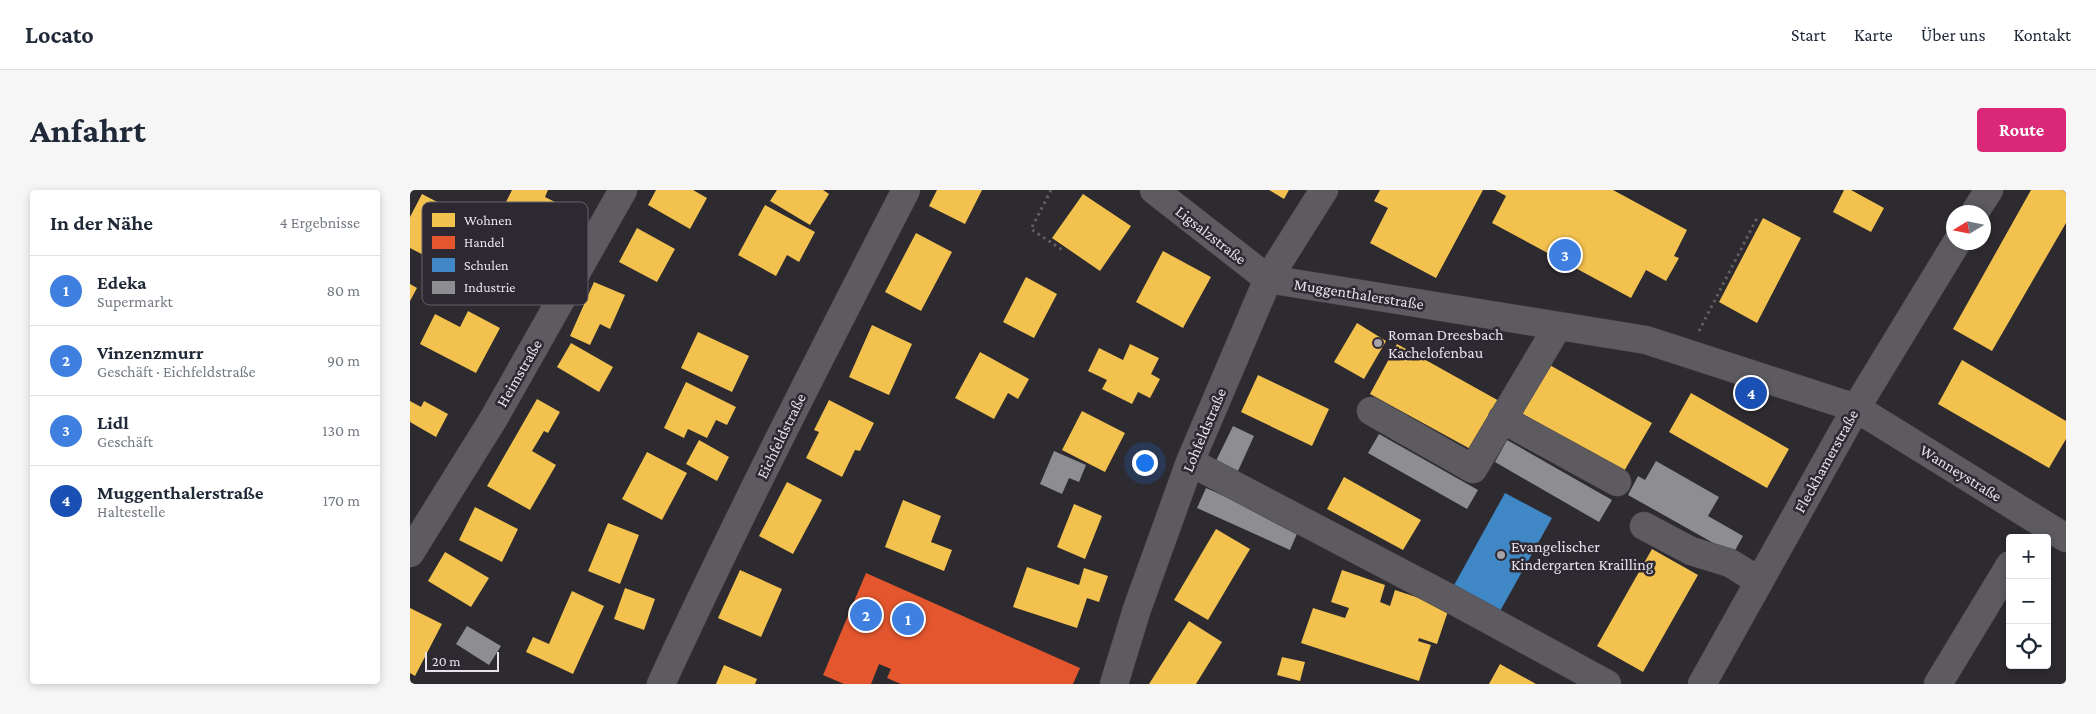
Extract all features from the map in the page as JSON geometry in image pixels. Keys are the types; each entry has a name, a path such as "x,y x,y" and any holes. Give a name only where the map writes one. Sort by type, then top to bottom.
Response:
{"street":[{"name":"Heimstraße","path":"588,252 623,190"},
{"name":"Eichfeldstraße","path":"661,684 827,344 906,190"},
{"name":"Ligsalzstraße","path":"1154,190 1268,279"},
{"name":"Lohfeldstraße","path":"1114,684 1138,609 1190,462 1268,279 1324,190"},
{"path":"1979,205 1989,190"},
{"name":"Fleckhamerstraße","path":"1702,684 1856,408 1952,250"},
{"name":"Muggenthalerstraße","path":"1268,279 1646,340 1856,408"},
{"name":"Heimstraße","path":"410,553 494,418 558,305"},
{"path":"1371,411 1473,469 1558,326"},
{"name":"Wanneystraße","path":"1856,408 2032,529 2066,538"},
{"path":"1502,419 1617,482"},
{"path":"1190,462 1449,598 1607,684"},
{"path":"1644,526 1692,552 1730,563 1759,581"},
{"path":"1938,684 2006,572"}],"path":[{"path":"1052,190 1031,229 1064,251"},
{"path":"1688,354 1757,218"}],"building: Wohnen":[{"path":"512,190 548,190 545,197 555,202 506,202"},
{"path":"656,190 693,190 707,198 690,229 648,205"},
{"path":"777,190 823,190 829,194 810,225 770,201"},
{"path":"937,190 982,190 965,224 929,206"},
{"path":"1269,190 1289,190 1284,199"},
{"path":"1380,190 1483,190 1436,278 1370,243 1388,208 1374,201"},
{"path":"1495,190 1613,190 1687,230 1674,256 1679,258 1666,281 1646,270 1631,298 1492,223 1506,196"},
{"path":"1844,190 1851,190 1884,208 1871,232 1833,212"},
{"path":"2031,190 2066,190 2066,223 1992,351 1953,329"},
{"path":"422,194 437,202 422,202 422,254 410,248 410,217"},
{"path":"1083,194 1131,226 1100,271 1052,238"},
{"path":"765,205 815,232 799,262 787,255 776,276 738,255"},
{"path":"1763,218 1801,238 1757,323 1719,302"},
{"path":"637,228 675,249 657,282 619,262"},
{"path":"916,233 952,252 921,311 885,292"},
{"path":"1163,251 1211,277 1183,328 1136,302"},
{"path":"1026,277 1057,294 1034,338 1003,322"},
{"path":"594,282 625,295 610,329 600,324 590,345 570,336 584,305 588,305 588,296"},
{"path":"410,284 417,288 410,301"},
{"path":"468,311 500,328 476,373 420,344 435,314 460,327"},
{"path":"1357,323 1386,341 1364,379 1334,362"},
{"path":"872,325 912,344 889,395 849,377"},
{"path":"698,332 749,356 732,392 681,368"},
{"path":"571,343 613,367 599,392 557,367"},
{"path":"1130,344 1159,358 1151,374 1160,379 1150,398 1138,392 1132,404 1102,389 1107,380 1088,371 1099,348 1123,360"},
{"path":"1397,344 1501,402 1474,451 1370,394"},
{"path":"980,352 1029,379 1018,399 1008,393 994,419 955,398"},
{"path":"1962,360 2066,421 2066,439 2049,468 1938,404"},
{"path":"1548,364 1652,423 1623,473 1520,415"},
{"path":"1258,375 1329,409 1312,446 1241,412"},
{"path":"686,382 736,407 727,425 716,420 707,438 688,429 684,438 664,428"},
{"path":"1691,393 1789,449 1767,488 1669,432"},
{"path":"537,399 560,412 548,433 544,431 532,451 556,465 530,510 487,486"},
{"path":"829,400 874,423 860,451 855,450 842,477 806,458 819,432 814,430"},
{"path":"410,401 421,407 424,401 448,414 436,437 410,422"},
{"path":"1082,411 1125,433 1105,472 1062,450"},
{"path":"699,440 729,457 717,481 686,464"},
{"path":"647,452 687,473 662,520 622,499"},
{"path":"1344,477 1421,520 1403,550 1327,509"},
{"path":"787,482 822,500 793,554 759,536"},
{"path":"903,500 941,516 931,542 952,550 944,571 885,547"},
{"path":"1074,504 1102,516 1085,559 1057,547"},
{"path":"475,507 518,529 502,562 459,540"},
{"path":"608,523 639,535 620,584 588,571"},
{"path":"1216,529 1250,549 1208,620 1174,600"},
{"path":"1652,549 1698,575 1643,672 1597,646"},
{"path":"445,552 489,578 471,607 428,581"},
{"path":"1027,567 1079,585 1084,568 1108,576 1099,602 1087,598 1077,628 1013,607"},
{"path":"740,570 782,589 761,637 718,618"},
{"path":"1342,570 1385,585 1380,602 1390,606 1395,590 1449,608 1437,644 1419,638 1418,641 1431,645 1419,681 1301,643 1313,608 1345,618 1349,608 1331,602"},
{"path":"625,588 655,599 644,630 614,619"},
{"path":"572,591 604,606 573,674 526,652 533,637 549,644"},
{"path":"410,608 442,624 415,676 410,673"},
{"path":"1189,621 1222,642 1196,684 1149,684"},
{"path":"1282,657 1305,662 1300,681 1277,675"},
{"path":"1500,664 1536,684 1489,684"},
{"path":"724,665 757,679 755,684 716,684"}],"building: Handel":[{"path":"866,573 1080,668 1073,684 901,684 887,678 891,669 879,664 871,684 844,684 823,675"}],"building: Schulen":[{"path":"1505,493 1552,518 1499,613 1453,587"}],"building: Industrie":[{"path":"1233,426 1254,436 1238,471 1216,461"},
{"path":"1379,434 1478,490 1467,509 1368,453"},
{"path":"1507,440 1612,500 1599,522 1495,462"},
{"path":"1054,451 1086,465 1079,482 1069,478 1062,494 1040,484"},
{"path":"1656,461 1719,497 1708,516 1743,536 1733,554 1628,495 1638,476 1645,480"},
{"path":"1206,488 1299,529 1290,550 1197,508"},
{"path":"467,626 501,646 489,665 456,644"}],"place":[{"name":"Lidl","path":"1565,255"},
{"name":"Roman Dreesbach Kachelofenbau","path":"1378,343"},
{"name":"Muggenthalerstraße","path":"1751,393"},
{"name":"Evangelischer Kindergarten Krailling","path":"1501,555"},
{"name":"Vinzenzmurr","path":"866,615"},
{"name":"Edeka","path":"908,619"}]}
